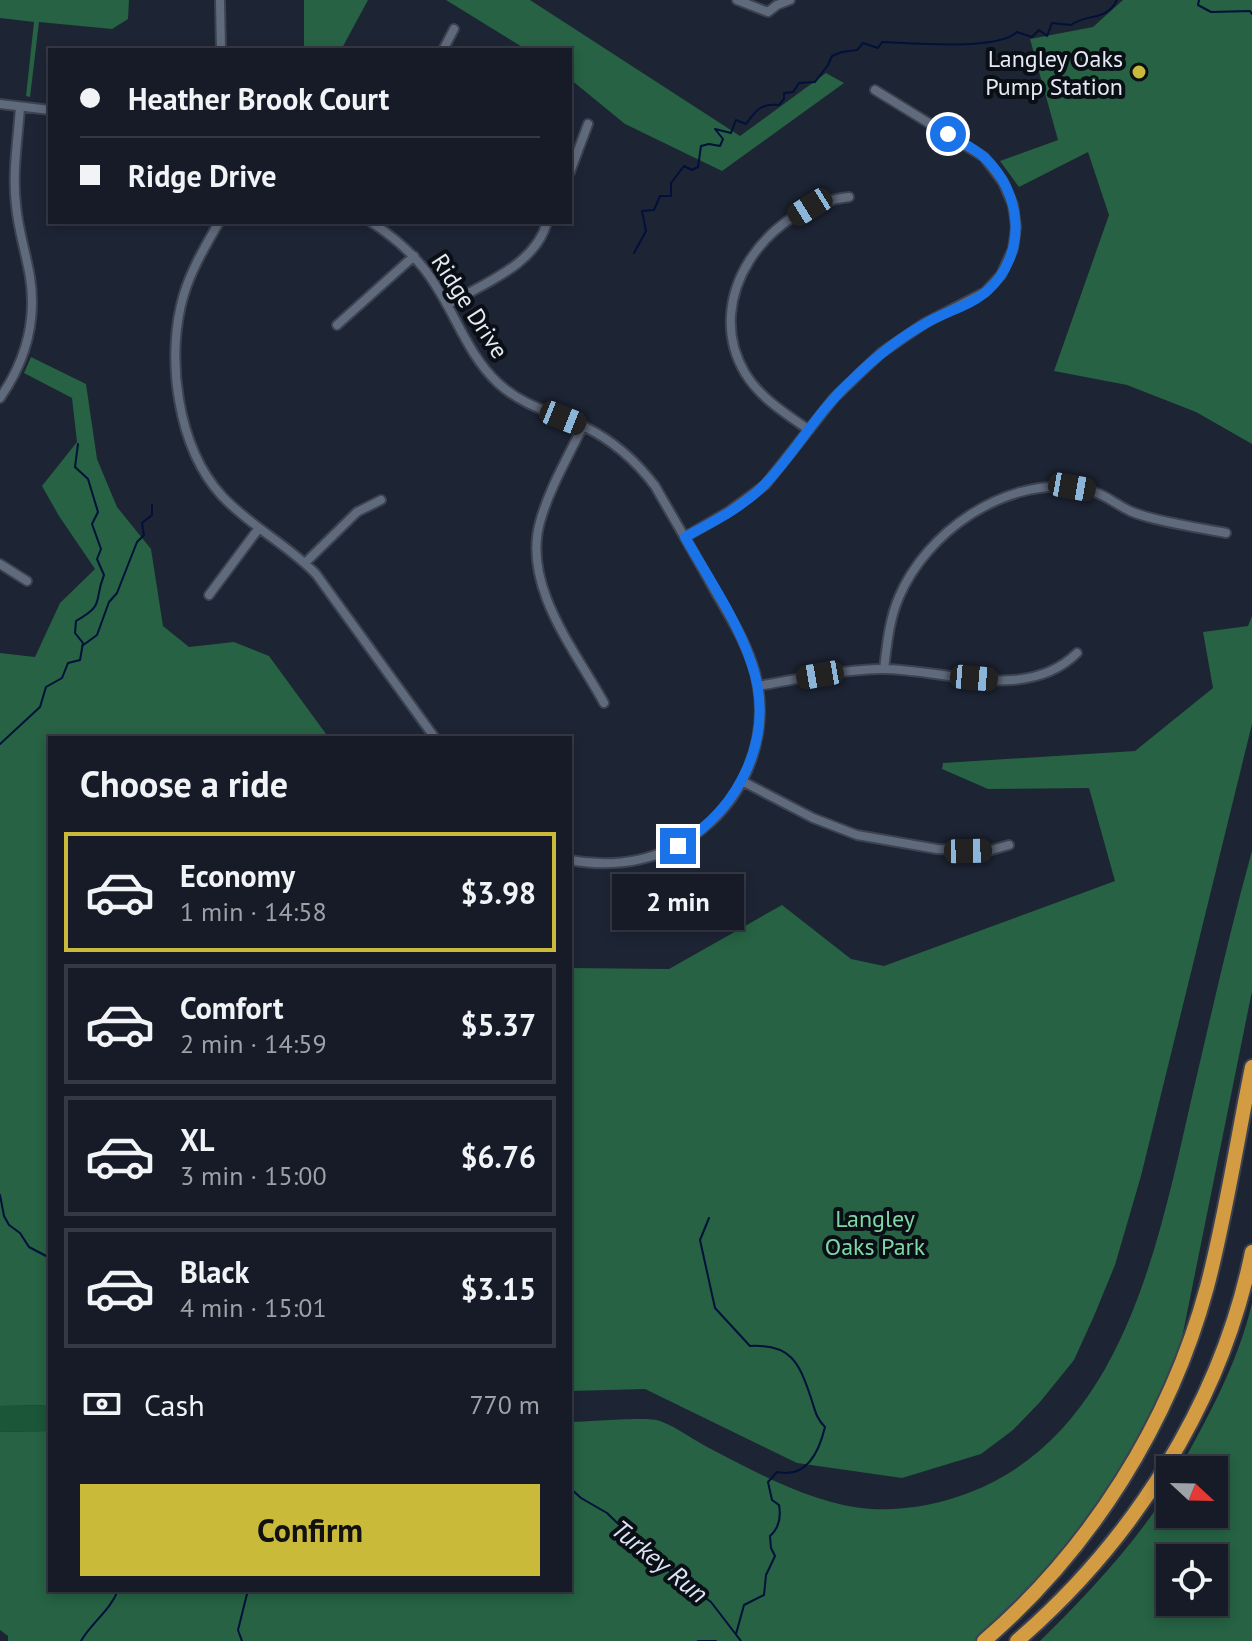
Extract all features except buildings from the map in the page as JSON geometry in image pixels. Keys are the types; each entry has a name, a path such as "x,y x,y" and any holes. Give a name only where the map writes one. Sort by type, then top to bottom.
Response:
{"highway":[{"path":"984,1641 1046,1581 1098,1517 1135,1458 1169,1393 1206,1288 1252,1067"},
{"path":"1017,1641 1080,1580 1122,1530 1157,1481 1186,1431 1221,1355 1252,1252"}],"street":[{"path":"220,0 221,48"},
{"path":"737,0 768,12 790,0"},
{"path":"444,48 454,29"},
{"path":"685,537 756,492 834,398 881,353 925,323 978,297 995,283 1007,263 1016,234 1015,212 1008,190 984,157 875,90"},
{"path":"0,104 48,110"},
{"path":"0,398 22,358 32,315 30,277 15,201 20,107"},
{"path":"572,167 588,124"},
{"path":"809,430 761,394 744,371 732,336 733,297 741,274 760,244 810,207 849,197"},
{"path":"218,224 189,279 179,313 176,351 186,433 202,470 224,498 305,563 434,736"},
{"name":"Ridge Drive","path":"374,224 414,256 437,286 473,352 498,383 526,403 583,426 615,445 643,470 745,644 758,686 758,736 742,781 718,815 678,846 644,859 596,864 572,860"},
{"path":"447,305 526,256 541,238 546,224"},
{"path":"337,325 414,256"},
{"path":"583,426 540,520 537,554 548,603 604,703"},
{"path":"884,669 893,615 916,566 954,526 1003,498 1027,491 1072,487 1099,492 1131,512 1226,533"},
{"path":"305,563 357,512 381,500"},
{"path":"209,595 259,528"},
{"path":"0,564 27,581"},
{"path":"758,686 848,671 884,669 999,680 1027,678 1052,671 1077,653"},
{"path":"742,781 813,818 857,835 937,849 988,851 1009,845"}],"green space":[{"path":"0,0 129,0 128,19 112,29 39,22 30,97 26,96 34,22 0,18"},
{"path":"304,0 368,0 342,48 304,48"},
{"path":"446,0 530,0 740,136 826,73 844,83 722,171 625,124 572,81 572,48 524,48"},
{"path":"1123,0 1252,0 1252,444 1196,412 1127,385 1054,371 1109,215 1088,152 1019,187 1000,161 1058,140 1030,39 1093,27"},
{"path":"31,357 86,384 97,459 117,507 151,549 163,626 189,647 234,642 269,656 328,736 48,736 48,1405 0,1406 0,653 35,657 60,603 95,569 42,486 77,442 72,398 24,373"},
{"name":"Langley Oaks Park","path":"1252,616 1252,724 1141,1176 1115,1265 1094,1316 1074,1360 1040,1402 1013,1430 981,1454 902,1478 797,1463 645,1389 572,1391 572,968 669,969 782,905 851,959 884,966 1115,881 1089,788 988,789 942,769 943,763 1135,751 1213,688 1203,632 1248,626"},
{"path":"1252,851 1252,991 1182,1338 1147,1424 1100,1503 1042,1576 975,1641 8,1641 8,1636 0,1630 0,1432 48,1431 48,1592 572,1592 572,1422 660,1421 770,1479 809,1495 850,1506 909,1508 971,1492 1024,1463 1066,1424 1101,1376 1128,1323 1166,1206"},
{"path":"1252,1303 1252,1641 1040,1641 1128,1547 1156,1509 1156,1528 1228,1528 1228,1456 1187,1456 1239,1347"},
{"path":"48,1405 48,1431 0,1432 0,1406"}],"waterway":[{"path":"634,253 646,231 642,211 654,210 660,196 671,196 671,183 684,166 692,170 698,167 701,146 720,146 723,139 715,129 731,133 736,120 746,124 760,108 779,105 784,93 793,92 799,83 815,82 832,56 857,50 863,43 878,48 882,42 973,44 1007,38 1017,32 1032,37 1039,30 1047,36 1052,23 1071,25 1107,12 1117,0"},
{"path":"1199,0 1198,5 1211,12 1250,11 1252,14"},
{"path":"0,744 40,707 46,687 62,678 68,663 80,660 83,643 75,633 76,621 97,602 104,575 97,559 101,549 92,524 98,512 88,479 75,467 78,444"},
{"path":"82,646 97,635 137,542 144,535 142,523 152,515 152,505"},
{"name":"Turkey Run","path":"0,1195 9,1225 20,1233 29,1247 48,1257"},
{"path":"709,1218 700,1240 715,1308 750,1346 775,1348 791,1358 802,1374 816,1414 825,1427 810,1462 796,1471 777,1472 768,1482 772,1500 780,1509 777,1526 770,1536 775,1556 766,1575 764,1595 744,1605 736,1634"},
{"name":"Turkey Run","path":"572,1490 607,1513 659,1563 711,1602 741,1641"},
{"path":"81,1641 117,1592"},
{"path":"242,1641 238,1630 248,1592"},
{"path":"698,1641 716,1641"}],"place":[{"name":"Langley Oaks Pump Station","path":"1139,72"}],"route":[{"path":"678,846 706,827 738,788 754,753 760,720 758,686 745,644 685,537 728,512 765,485 834,398 881,353 925,323 978,297 1001,275 1016,239 1015,212 1008,190 984,157 948,134"}]}
